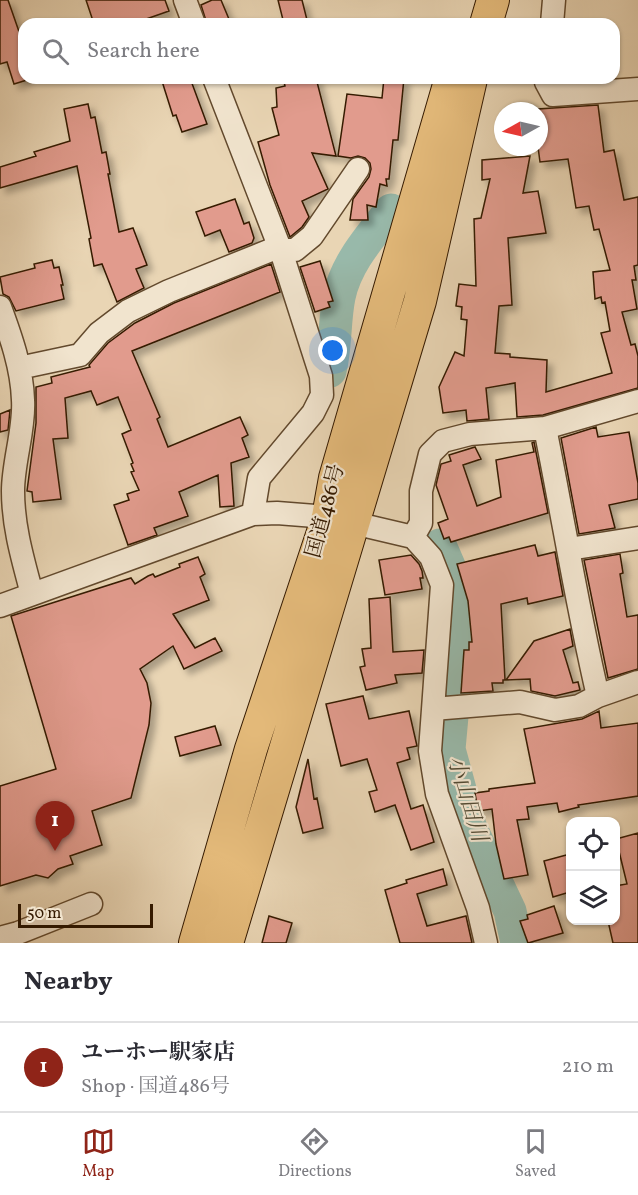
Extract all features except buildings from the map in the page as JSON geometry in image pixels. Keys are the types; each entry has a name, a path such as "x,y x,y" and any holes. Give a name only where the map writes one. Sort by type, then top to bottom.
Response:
{"highway":[{"path":"466,18 471,0"},
{"path":"488,18 493,0"},
{"name":"国道486号","path":"227,943 341,520 334,478 449,84"},
{"name":"国道486号","path":"195,943 251,749 341,520 420,301 471,84"}],"street":[{"path":"185,0 192,18"},
{"path":"552,18 554,0"},
{"path":"216,84 281,251 321,376 322,395 313,413 259,478 254,514"},
{"path":"547,84 553,95 638,89"},
{"path":"19,368 80,355 99,333 128,311 169,291 271,250 295,250 312,236 358,169"},
{"path":"0,307 6,342 19,368 24,401 13,490 20,548 32,594"},
{"path":"413,537 421,522 421,491 430,454 443,441 470,434 545,428 638,401"},
{"path":"545,428 582,629 598,696"},
{"path":"0,606 254,514 277,513 341,520 413,537 430,557 442,585 445,709 430,752 437,794 478,908 486,943"},
{"path":"569,549 638,538"},
{"path":"445,709 520,702 555,710 579,706 598,696 638,682"},
{"path":"0,938 91,904"}],"waterway":[{"name":"小山田川","path":"330,371 337,306 342,285 367,240 391,210"},
{"name":"小山田川","path":"440,545 459,589 460,629 449,749 470,826 510,911 517,943"}],"place":[{"name":"ユーホー駅家店","path":"55,851"}]}
